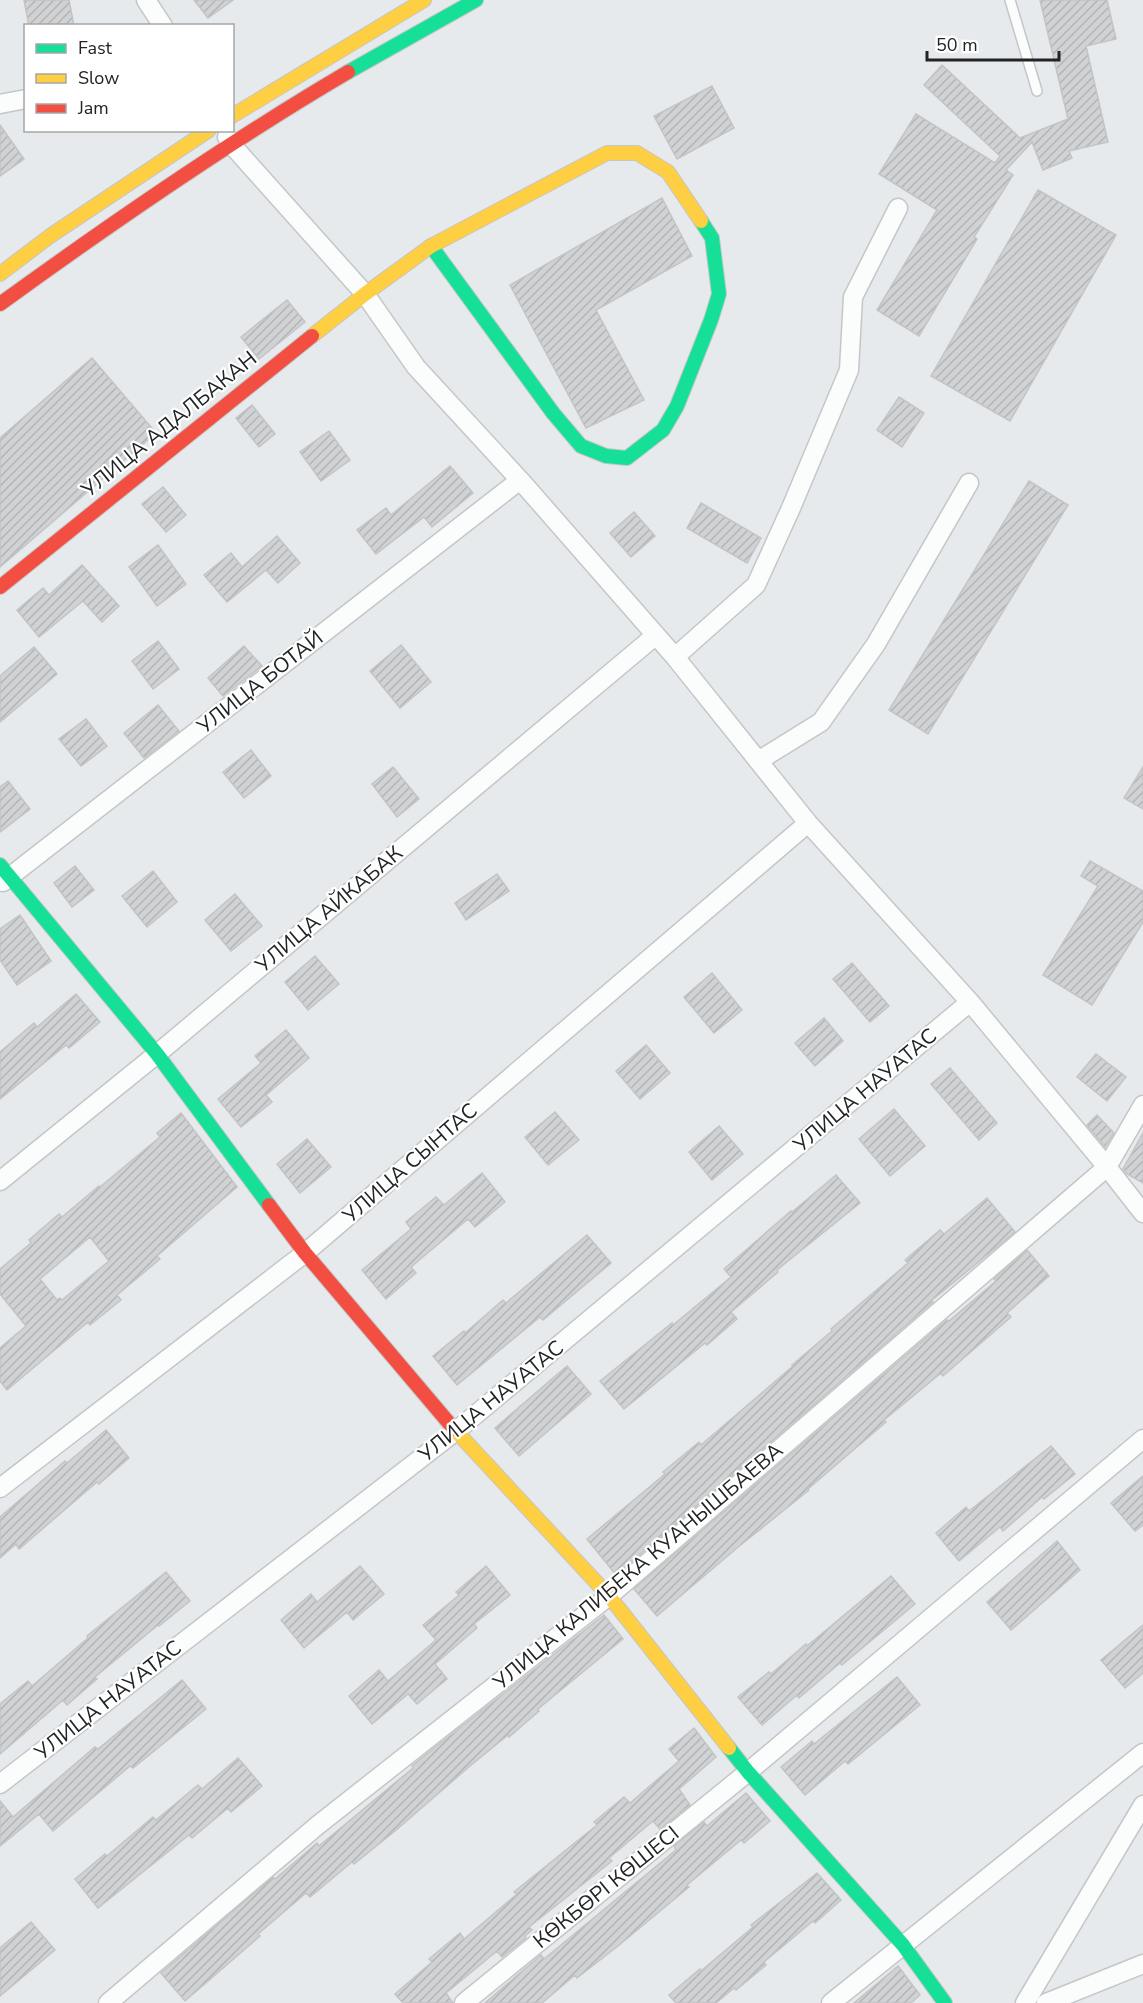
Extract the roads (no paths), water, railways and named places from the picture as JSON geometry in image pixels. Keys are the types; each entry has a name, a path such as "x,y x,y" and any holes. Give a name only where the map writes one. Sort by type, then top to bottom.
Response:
{"street":[{"path":"146,0 162,24"},
{"path":"234,115 424,0"},
{"path":"0,304 227,137 476,0"},
{"path":"0,104 24,99"},
{"path":"0,274 50,236 206,132"},
{"path":"227,137 365,294 416,367 675,657 808,823 970,1002 1143,1213"},
{"name":"УЛИЦА АДАЛБАКАН","path":"0,588 365,294 431,246 607,153 637,153 668,172 712,238 718,294 711,320 677,406 663,430 627,458 606,456 581,446 553,413 431,246"},
{"path":"675,657 756,585 849,370 853,297 898,208"},
{"name":"УЛИЦА БОТАЙ","path":"3,875 519,480"},
{"path":"758,760 821,722 876,644 969,483"},
{"name":"УЛИЦА АЙКАБАК","path":"0,1181 157,1054 656,635"},
{"name":"УЛИЦА СЫНТАС","path":"0,1488 305,1253 808,823"},
{"path":"3,875 157,1054 305,1253 456,1431 609,1596 748,1772 903,1945 945,2003"},
{"name":"УЛИЦА НАУАТАС","path":"0,1784 456,1431 970,1002"},
{"name":"УЛИЦА КАЛИБЕКА КУАНЫШБАЕВА","path":"108,2003 318,1825 609,1596 1107,1167 1143,1105"},
{"name":"КӨКБӨРІ КӨШЕСІ","path":"464,2003 748,1772 1143,1439"},
{"path":"831,2003 1143,1753"},
{"path":"1025,2003 1143,1804"},
{"path":"1046,2003 1143,1964"}],"lane":[{"path":"1010,0 1037,91"}]}
